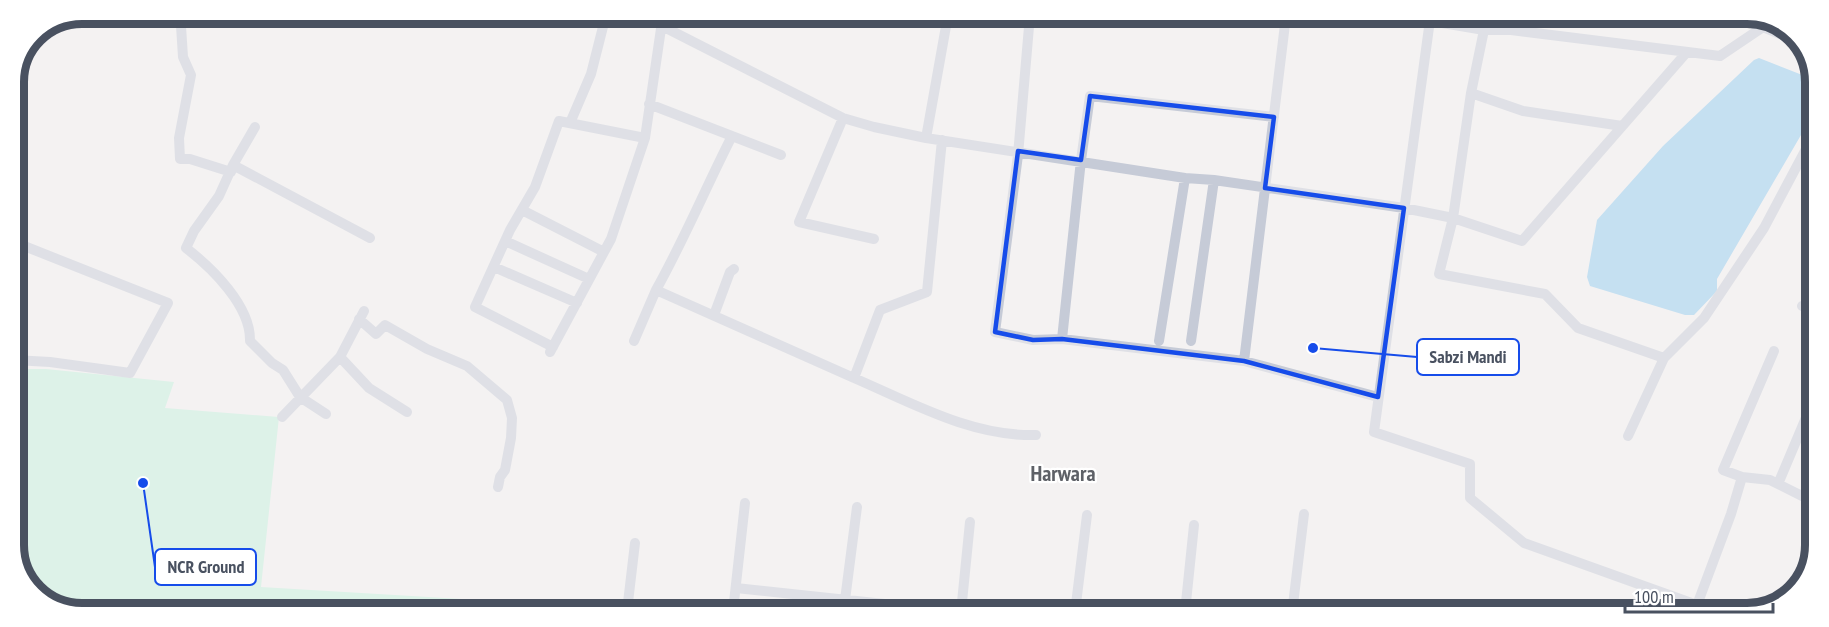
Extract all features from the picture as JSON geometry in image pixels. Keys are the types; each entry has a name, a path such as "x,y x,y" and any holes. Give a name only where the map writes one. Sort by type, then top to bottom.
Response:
{"street":[{"path":"180,24 183,57 191,75 179,138 180,159 190,159 232,169 370,238"},
{"path":"570,123 591,74 604,24"},
{"path":"645,138 559,121 535,187 505,242 475,307 551,349 612,239 645,138 661,24"},
{"path":"668,24 843,118 874,127 926,138 1081,160 1185,178 1214,180 1404,208 1453,218 1522,241 1687,52"},
{"path":"926,138 946,24"},
{"path":"1029,24 1018,151 995,332 1033,340 1062,339 1244,361 1378,397"},
{"path":"1244,361 1285,24"},
{"path":"1429,24 1374,432 1470,464 1470,498 1524,543 1691,603"},
{"path":"1452,24 1484,30 1511,30 1720,56 1763,27 1777,33"},
{"path":"1511,30 1512,24"},
{"path":"1484,30 1471,93 1453,218 1439,274 1545,294 1578,328 1664,358"},
{"path":"1471,93 1523,111 1622,126"},
{"path":"1062,339 1090,96 1274,117"},
{"path":"649,104 781,155"},
{"path":"843,118 799,222 874,239"},
{"path":"255,127 219,196 194,231 186,248 205,262 227,288 246,317 250,328 250,340 272,363 283,370 300,397 326,414"},
{"path":"634,340 656,290 673,260 732,136"},
{"path":"854,378 880,310 927,292 942,140"},
{"path":"1628,436 1664,358 1704,318 1764,228 1805,151"},
{"path":"1159,341 1185,178"},
{"path":"1191,341 1214,180"},
{"path":"522,210 604,252"},
{"path":"505,242 589,279"},
{"path":"24,246 168,303 130,373 24,361"},
{"path":"494,267 577,303"},
{"path":"714,315 730,272 734,269"},
{"path":"656,290 854,378 969,426 1015,435 1036,435"},
{"path":"282,417 340,357 361,315 376,334 385,325 427,349 467,366 507,400 512,418 511,438 505,470 500,477 498,487"},
{"path":"1774,351 1723,470 1742,477 1770,480 1805,498"},
{"path":"340,357 369,388 407,412"},
{"path":"1778,484 1805,420"},
{"path":"1698,603 1731,514 1742,477"},
{"path":"734,603 745,503"},
{"path":"845,600 857,507"},
{"path":"1076,603 1087,514"},
{"path":"1293,603 1304,514"},
{"path":"961,603 970,522"},
{"path":"1186,603 1194,525"},
{"path":"628,603 635,543"},
{"path":"736,588 874,603"}],"highlighted area":[{"path":"1090,96 1274,117 1265,188 1404,208 1378,397 1244,361 1062,339 1033,340 995,332 1018,151 1081,160"}],"green space":[{"path":"24,369 46,369 174,382 165,408 279,417 261,587 462,599 462,603 82,603 56,597 44,589 32,574 24,549"}],"water":[{"path":"1759,58 1805,76 1805,128 1717,279 1717,291 1694,315 1685,315 1590,286 1587,277 1597,220 1663,146 1754,60"}],"place":[{"name":"Sabzi Mandi","path":"1313,348"},
{"name":"NCR Ground","path":"143,483"}],"district":[{"name":"Harwara","path":"1063,473"}]}
